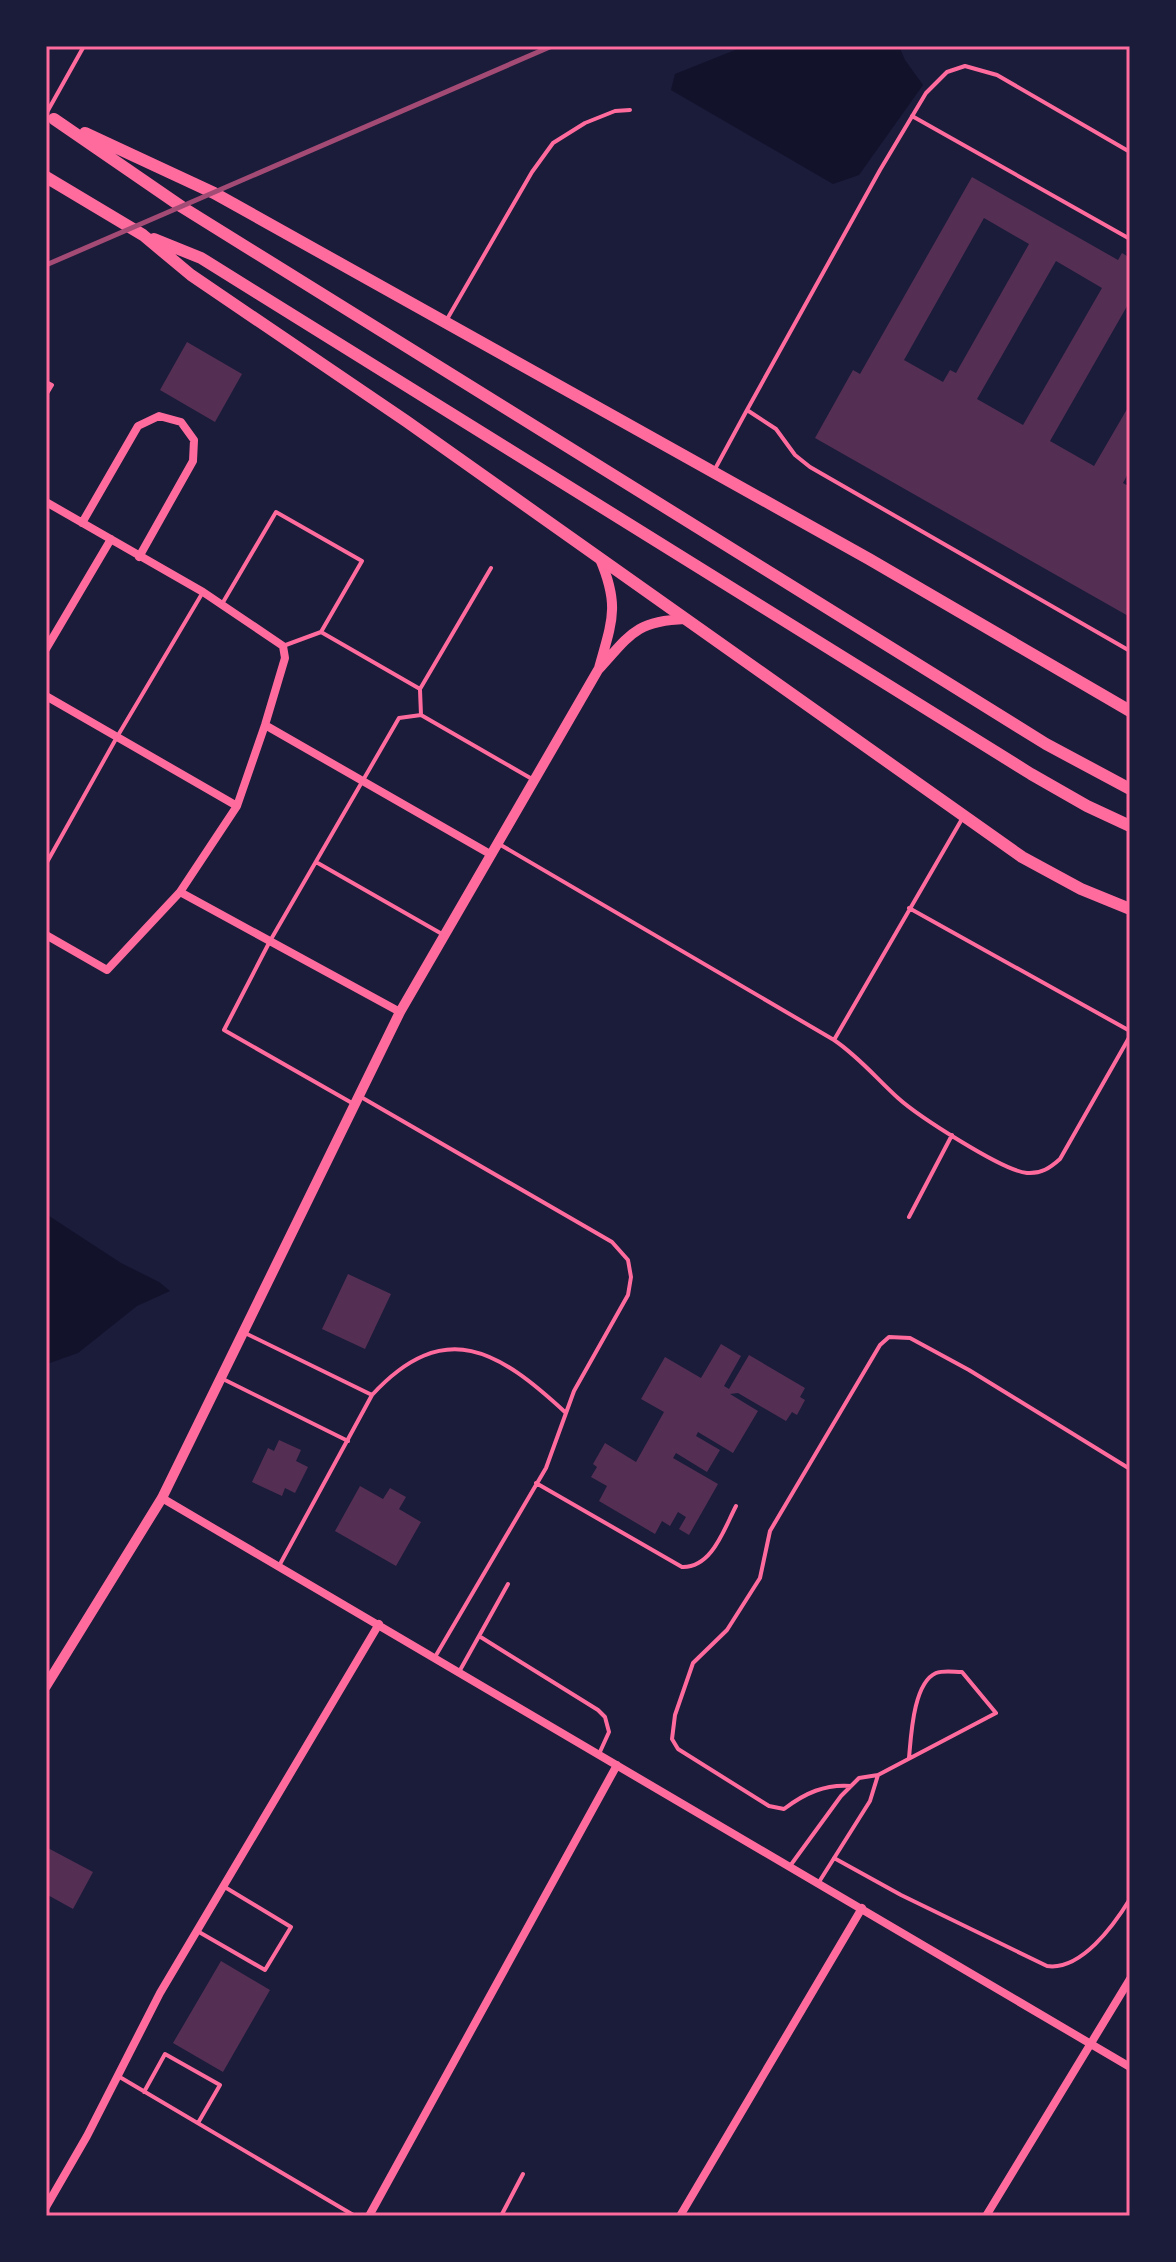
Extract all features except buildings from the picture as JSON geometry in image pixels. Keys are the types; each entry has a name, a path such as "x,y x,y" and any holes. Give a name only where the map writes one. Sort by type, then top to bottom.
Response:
{"main road":[{"path":"49,115 197,184 1130,711"},
{"path":"49,115 196,215 1059,752 1130,789"},
{"path":"46,177 143,235 191,275 312,356 963,817 1044,870 1130,909"},
{"path":"143,235 201,258 1031,774 1130,826"}],"street":[{"path":"82,523 138,426 159,416 181,422 194,440 193,461 139,557"},
{"path":"46,502 222,604 283,646 285,658 237,806 180,892 107,970 46,935"},
{"path":"46,649 111,539"},
{"path":"598,670 612,621 613,603 600,559"},
{"path":"46,1686 162,1498 400,1012 598,670 642,626 663,620 685,619"},
{"path":"46,696 237,806"},
{"path":"265,725 490,854"},
{"path":"180,892 400,1012"},
{"path":"162,1498 1130,2067"},
{"path":"46,2207 87,2136 160,1993 379,1624"},
{"path":"369,2216 617,1765"},
{"path":"680,2216 862,1908"},
{"path":"986,2216 1130,1979"}],"lane":[{"path":"49,115 84,46"},
{"path":"713,473 912,116 940,77 954,68 978,68 997,75 1130,152"},
{"path":"445,322 532,172 553,143 585,123 615,111 630,110"},
{"path":"912,116 1130,239"},
{"path":"46,382 52,385 46,395"},
{"path":"747,410 776,429 795,455 810,467 1130,651"},
{"path":"222,604 276,512 362,561 321,632 283,646"},
{"path":"421,715 420,689 491,568"},
{"path":"46,864 203,592"},
{"path":"321,632 420,689"},
{"path":"435,1657 546,1468 574,1391 628,1295 631,1277 624,1253 612,1242 529,1192 224,1030 270,941 399,718 421,715 534,780"},
{"path":"834,1040 963,817"},
{"path":"497,842 834,1040 864,1062 900,1099 952,1135 1018,1171 1041,1172 1060,1159 1130,1034 909,908"},
{"path":"316,862 443,935"},
{"path":"909,1217 952,1135"},
{"path":"243,1333 372,1395"},
{"path":"851,1786 832,1785 802,1796 784,1809 769,1806 692,1760 678,1749 672,1739 675,1715 693,1663 727,1630 760,1578 770,1531 880,1345 889,1337 910,1338 1130,1469"},
{"path":"279,1566 372,1395 391,1374 416,1360 444,1348 471,1348 536,1385 566,1413"},
{"path":"221,1378 349,1441"},
{"path":"536,1483 682,1567 699,1565 706,1558 736,1506"},
{"path":"459,1672 508,1584"},
{"path":"479,1636 598,1710 605,1717 609,1732 599,1754"},
{"path":"790,1866 859,1778 878,1775 996,1713 962,1672 936,1673 926,1681 914,1711 909,1758"},
{"path":"819,1882 870,1801 878,1775"},
{"path":"834,1858 901,1895 1047,1966 1059,1968 1077,1959 1112,1928 1130,1899"},
{"path":"196,1931 265,1970 291,1927 223,1886"},
{"path":"144,2092 165,2054 220,2085 198,2123"},
{"path":"118,2076 355,2216"},
{"path":"501,2216 523,2174"}],"shaded area":[{"path":"745,46 899,46 923,85 859,175 833,184 671,90 675,74"},
{"path":"46,1214 170,1291 137,1306 78,1353 47,1364"}],"railway":[{"path":"46,265 552,46"}]}
